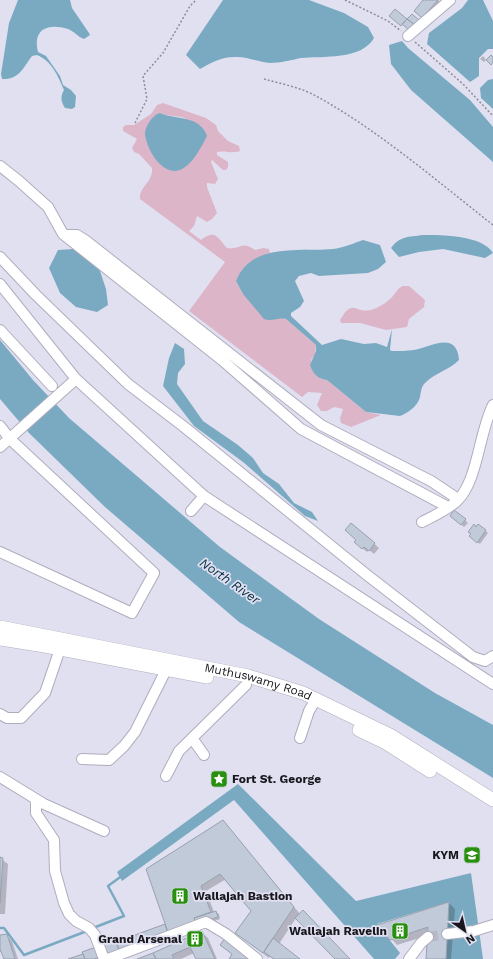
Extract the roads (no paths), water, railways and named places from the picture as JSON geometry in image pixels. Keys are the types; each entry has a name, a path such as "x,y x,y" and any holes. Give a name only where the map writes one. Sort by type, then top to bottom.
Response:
{"main road":[{"name":"Muthuswamy Road","path":"0,627 248,676 303,693 314,703 386,743 493,810"},
{"name":"Muthuswamy Road","path":"0,639 60,649 262,688 314,703 390,735 493,800"}],"street":[{"path":"408,36 450,0"},
{"path":"0,166 48,207 65,236 222,360 301,429 448,507"},
{"path":"65,236 77,235 85,240 321,425 431,481 458,499"},
{"path":"0,257 128,384 183,426 360,570 473,657 485,661 493,656"},
{"path":"0,284 76,379 204,496 493,684"},
{"path":"0,330 55,390"},
{"path":"0,448 19,431 55,390 76,379"},
{"path":"422,522 448,507 458,499 469,482 488,414 493,405"},
{"path":"0,426 10,439 150,562 154,573 132,614 0,552"},
{"path":"191,511 204,496"},
{"path":"0,714 7,718 21,718 45,693 60,649"},
{"path":"82,759 108,760 124,746 135,732 166,670"},
{"path":"166,776 179,750 246,685"},
{"path":"300,738 314,703"},
{"path":"192,738 204,755"},
{"path":"0,777 36,799 82,822 104,831"},
{"path":"36,799 36,813 54,840 55,871 64,903 76,921 90,929 104,959"},
{"path":"108,959 206,922 226,934 257,959"},
{"path":"447,934 474,931 493,925"},
{"path":"409,959 421,943 428,937"}],"water":[{"path":"18,0 70,0 72,8 90,35 84,39 68,29 61,27 49,27 44,29 37,37 38,52 46,56 60,76 63,85 71,90 76,96 75,107 72,109 65,108 63,104 62,97 64,90 51,65 37,55 32,56 23,69 13,78 2,79 1,74 9,23"},
{"path":"223,0 309,0 344,13 368,27 374,38 368,45 360,50 341,56 301,58 270,63 243,57 229,57 216,61 200,69 186,55"},
{"path":"468,0 483,0 493,21 493,49 488,49 479,58 479,76 470,82 427,44 429,33 462,8"},
{"path":"402,41 408,48 470,100 493,127 493,162 411,90 391,64 389,45"},
{"path":"493,79 493,109 481,98 480,88 488,80"},
{"path":"160,113 193,121 204,129 207,136 193,160 180,170 173,171 165,168 157,161 148,145 145,134 146,128 152,118"},
{"path":"423,235 440,235 471,239 488,247 493,253 485,258 443,249 419,252 399,257 391,248 401,239"},
{"path":"363,240 380,245 386,262 378,269 368,273 319,276 311,273 299,276 295,281 304,301 300,307 291,313 291,316 322,345 341,339 364,344 376,343 387,347 392,329 390,350 392,351 414,350 442,343 453,345 457,351 459,360 425,383 419,400 415,406 400,416 366,412 327,380 316,376 310,365 316,351 316,345 286,319 264,319 243,294 236,281 243,269 253,260 265,255 292,250 320,250 345,247"},
{"path":"73,249 99,268 106,289 108,305 97,312 76,307 60,293 49,268 58,250"},
{"name":"North River","path":"0,340 33,380 69,418 220,547 319,619 435,693 493,725 493,778 239,622 105,507 29,433 0,399"},
{"path":"175,343 184,349 185,364 178,373 177,384 203,421 238,445 253,458 263,473 279,484 294,503 312,512 318,521 305,516 243,462 194,426 163,386 169,358"},
{"path":"238,784 356,901 471,873 483,959 446,959 449,902 377,924 400,953 395,959 374,959 234,800 122,881 117,872"}],"waterway":[{"path":"93,928 124,916 108,886 123,875"},
{"path":"0,928 4,928 24,955 87,931"}],"tunnel":[{"path":"428,937 447,934"}],"place":[{"name":"Fort St. George","path":"219,779"},
{"name":"KYM","path":"472,855"},
{"name":"Wallajah Bastion","path":"180,896"},
{"name":"Wallajah Ravelin","path":"400,931"},
{"name":"Grand Arsenal","path":"195,939"}]}
